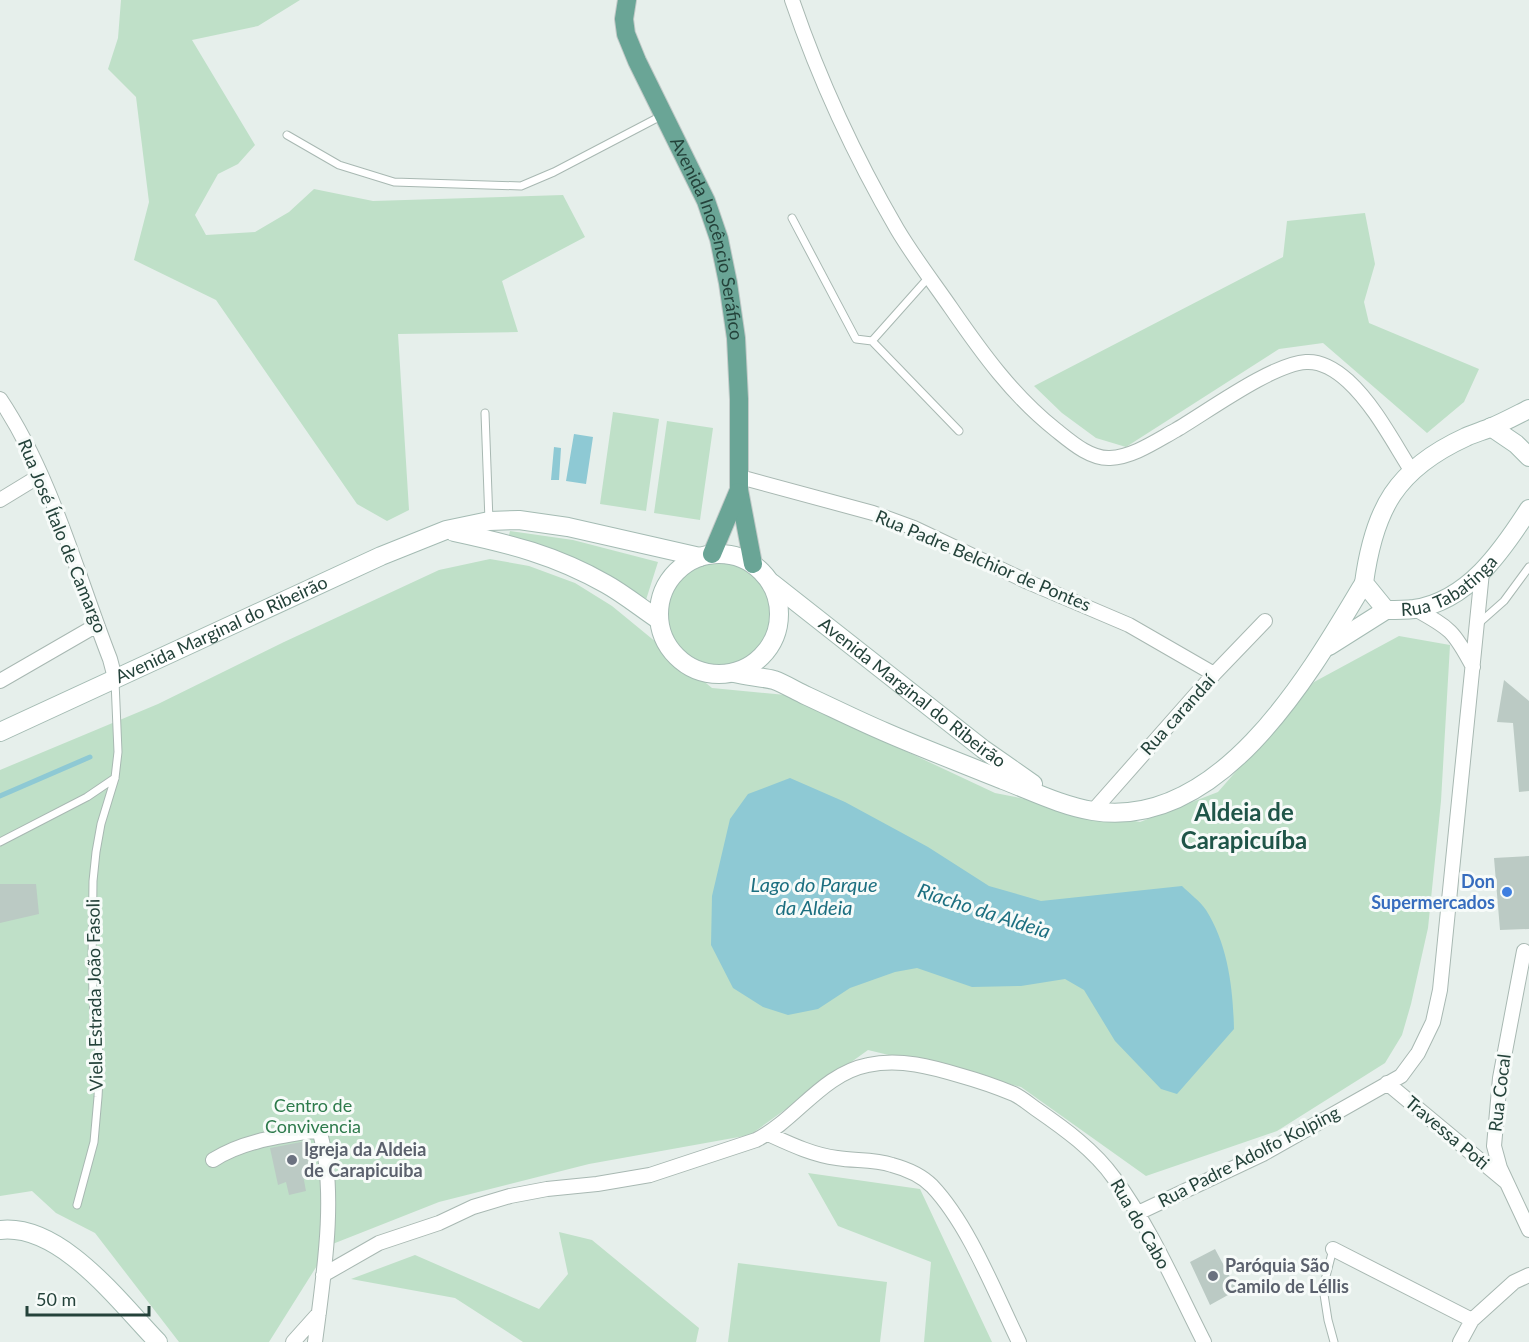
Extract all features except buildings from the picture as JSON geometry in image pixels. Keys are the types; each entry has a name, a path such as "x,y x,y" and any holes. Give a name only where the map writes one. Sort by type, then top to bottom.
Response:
{"main road":[{"name":"Avenida Inocêncio Seráfico","path":"627,0 624,19 626,34 706,201 723,261 736,338 740,483 753,564"},
{"path":"1364,583 1369,551 1377,525 1390,497 1411,470 1443,448 1468,435 1529,410"},
{"path":"1491,427 1516,444 1529,457"},
{"name":"Avenida Inocêncio Seráfico","path":"706,555 740,483"},
{"name":"Rua Tabatinga","path":"1364,583 1386,610 1415,609 1447,598 1482,572 1529,509"},
{"name":"Avenida Marginal do Ribeirão","path":"0,732 381,556 446,530 489,521 519,520 568,527 706,555 733,556 753,564 770,582 983,749 1059,802"},
{"path":"446,530 514,544 558,560 607,584 659,620"},
{"path":"659,620 660,604 669,582 685,564 706,555"},
{"name":"Avenida Marginal do Ribeirão","path":"659,620 666,642 680,660 696,670 715,675 734,673 752,666 766,653 776,637 780,618 779,608 778,599 770,582"},
{"name":"Avenida Marginal do Ribeirão","path":"734,673 775,681 885,732 1059,802 1093,811 1142,810 1179,797 1207,783 1232,763 1252,742 1325,649 1364,583"},
{"name":"Avenida Marginal do Ribeirão","path":"1325,649 1386,610"},
{"path":"0,1230 7,1229 30,1234 57,1244 87,1268 158,1342"}],"street":[{"path":"792,0 839,118 898,230 986,358 1011,389 1068,440 1092,455 1110,458 1132,453 1171,433 1280,368 1306,362 1326,365 1347,380 1365,400 1411,470"},
{"name":"Rua José Ítalo de Camargo","path":"0,399 16,422 40,475 110,659 115,678"},
{"path":"0,500 40,475"},
{"name":"Rua Padre Belchior de Pontes","path":"740,483 873,513 914,528 1028,582 1128,625 1214,674"},
{"name":"Rua Padre Adolfo Kolping","path":"1138,1213 1263,1154 1401,1076 1418,1053 1433,1022 1440,990 1482,572"},
{"path":"1415,609 1450,630 1459,641 1473,667"},
{"name":"Rua carandaí","path":"1093,811 1214,674 1265,621"},
{"path":"0,681 97,625"},
{"name":"Rua Cocal","path":"1524,951 1509,1025 1494,1146 1500,1168 1529,1230"},
{"name":"Rua do Cabo","path":"323,1275 379,1243 510,1196 650,1175 727,1150 768,1134 822,1088 845,1073 868,1065 897,1062 936,1068 1016,1095 1086,1147 1113,1177 1138,1213 1204,1342"},
{"name":"Travessa Poti","path":"1388,1083 1507,1183"},
{"path":"213,1160 249,1143 319,1130 324,1144 328,1201 323,1275 315,1342"},
{"path":"768,1134 836,1158 889,1164 912,1171 930,1185 949,1206 970,1242 1019,1342"},
{"path":"1333,1249 1472,1320"},
{"path":"1460,1342 1472,1320 1514,1282 1529,1275"},
{"path":"293,1342 319,1313"}],"lane":[{"path":"287,135 339,165 394,182 521,186 554,172 663,115"},
{"path":"792,218 856,339 872,341 959,431"},
{"path":"872,341 929,277"},
{"path":"485,413 489,521"},
{"path":"1478,624 1504,601 1529,567"},
{"name":"Viela Estrada João Fasoli","path":"77,1205 94,1142 100,1059 94,1019 93,881 101,825 115,778 118,752 115,678"},
{"path":"0,842 87,797 115,778"},
{"path":"1333,1249 1323,1288 1328,1320 1335,1342"}],"green space":[{"path":"121,0 300,0 258,26 192,40 255,145 238,164 218,174 195,215 206,235 255,232 289,212 314,189 373,201 563,195 585,237 502,281 518,332 398,334 409,510 387,521 357,504 216,300 134,260 149,202 136,97 108,69 118,38"},
{"path":"1365,213 1375,264 1364,302 1369,323 1479,369 1464,402 1427,433 1323,343 1279,349 1126,447 1096,438 1062,413 1034,386 1283,257 1287,221"},
{"path":"613,412 659,419 646,511 600,504"},
{"path":"667,421 713,428 700,520 654,513"},
{"path":"510,531 573,540 658,562 645,603 612,580 580,562 547,549 508,539"},
{"name":"Centro de Convivencia","path":"490,559 529,566 575,583 612,606 712,688 786,695 995,793 1140,822 1218,792 1314,682 1399,636 1450,645 1441,801 1428,928 1402,1035 1385,1063 1277,1131 1146,1176 1021,1087 868,1050 750,1135 589,1164 439,1202 330,1245 269,1342 179,1342 95,1233 56,1213 32,1191 0,1196 0,770 158,704 439,570"},
{"path":"719,563 739,567 756,578 767,595 771,615 767,635 756,652 739,663 719,667 699,663 682,652 671,635 667,615 671,595 682,578 699,567"},
{"path":"808,1173 920,1189 992,1342 924,1342 931,1262 838,1226"},
{"path":"559,1232 592,1240 699,1328 696,1342 523,1342 455,1298 351,1279 415,1255 539,1309 568,1274"},
{"path":"738,1263 887,1282 880,1342 728,1342"}],"water":[{"path":"574,434 593,437 586,484 566,481"},
{"path":"554,447 561,448 559,480 551,480"},
{"name":"Lago do Parque da Aldeia","path":"790,778 845,802 928,847 989,886 1041,901 1182,886 1206,910 1220,938 1231,983 1234,1029 1177,1094 1161,1089 1115,1041 1084,990 1065,979 1021,986 972,987 917,968 895,972 850,988 818,1009 788,1015 763,1007 733,988 711,945 712,896 730,819 748,794"}],"waterway":[{"path":"0,796 90,757"}],"place":[{"name":"Don Supermercados","path":"1507,892"},
{"name":"Igreja da Aldeia de Carapicuiba","path":"292,1160"},
{"name":"Paróquia São Camilo de Léllis","path":"1213,1276"}],"district":[{"name":"Aldeia de Carapicuíba","path":"1244,827"}],"water label":[{"name":"Riacho da Aldeia","path":"984,911"}]}
